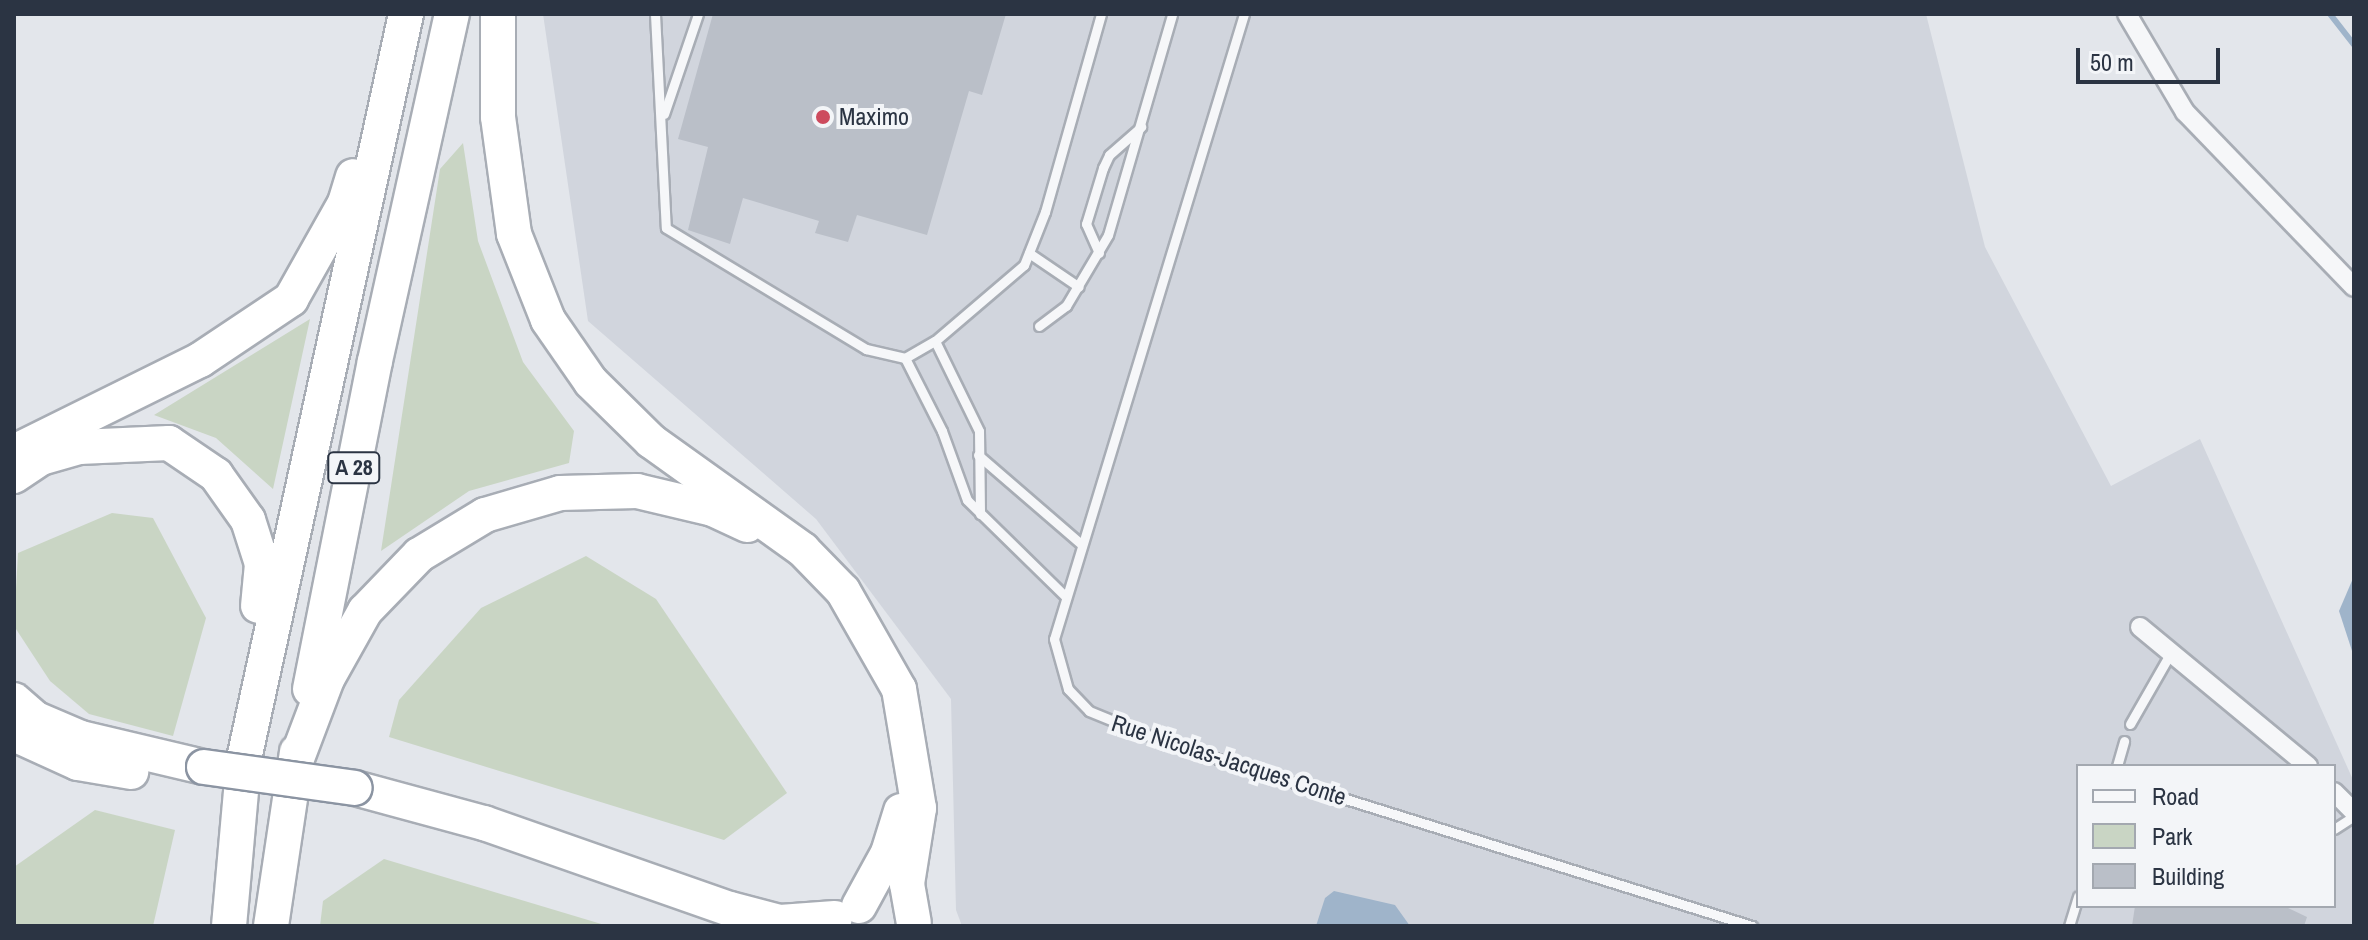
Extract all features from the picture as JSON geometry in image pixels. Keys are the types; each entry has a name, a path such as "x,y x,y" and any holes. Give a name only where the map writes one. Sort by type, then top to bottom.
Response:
{"highway":[{"path":"14,452 200,360 291,299 345,203 404,14"},
{"name":"A 28","path":"229,926 244,759 404,14"},
{"name":"A 28","path":"271,926 296,761 375,361 452,14"},
{"path":"498,14 498,117 514,234 548,320 591,382 651,441 803,550 843,591 899,689 919,808 907,884 916,924"},
{"path":"14,476 41,458 116,442 169,443 216,475 248,520 262,564 244,759"},
{"path":"296,761 327,679 365,611 419,555 485,515 560,493 637,491 713,509 757,530 812,577 867,652 896,734 901,817 840,917"},
{"path":"14,700 36,719 81,738 202,775"},
{"path":"14,734 78,763 202,775 484,823 730,909 780,922 840,917 888,907 916,924"},
{"path":"352,799 736,926"}],"street":[{"path":"2127,14 2185,112 2354,287"},
{"path":"2140,627 2169,656 2305,764"},
{"path":"2336,794 2354,814"}],"lane":[{"path":"655,14 663,118 661,207 666,228 866,349 905,358 935,341 1024,265 1045,212 1101,14"},
{"path":"663,118 698,14"},
{"path":"1039,326 1066,306 1099,253 1141,127 1172,14"},
{"name":"Rue Nicolas-Jacques Conte","path":"1244,14 1065,596 1054,639 1057,663 1068,689 1089,711 1113,724 1752,926"},
{"path":"1099,253 1086,224 1103,168 1109,155 1141,127"},
{"path":"1029,253 1079,287"},
{"path":"935,341 979,431 980,514"},
{"path":"905,358 942,431 967,500 1065,596"},
{"path":"978,455 1081,544"},
{"path":"2130,724 2169,656"},
{"path":"2118,764 2124,741"},
{"path":"2336,828 2354,814"},
{"path":"2069,926 2076,903"}],"shaded area":[{"path":"543,14 1926,14 1985,247 2111,486 2200,439 2354,782 2354,926 962,926 956,910 951,699 816,519 588,321"}],"green space":[{"path":"463,143 478,241 523,362 574,431 569,463 469,491 381,551 440,169"},
{"path":"310,319 273,489 216,438 154,415"},
{"path":"112,513 153,518 206,618 173,736 89,714 50,681 14,626 18,553"},
{"path":"586,556 656,599 787,793 724,840 389,737 399,700 481,608"},
{"path":"95,810 175,830 153,926 14,926 14,867"},
{"path":"384,859 608,926 320,926 323,901"}],"water":[{"path":"2354,576 2354,657 2339,611"},
{"path":"1334,891 1395,905 1410,926 1316,926 1325,898"}],"building":[{"name":"Maximo","path":"713,14 1006,14 982,95 969,91 927,235 857,215 848,242 815,233 819,221 743,198 730,244 688,230 708,147 678,139"},
{"path":"2135,908 2288,908 2307,917 2304,926 2132,926"}],"waterway":[{"path":"2330,14 2354,45"}],"place":[{"name":"Maximo","path":"823,117"}]}
